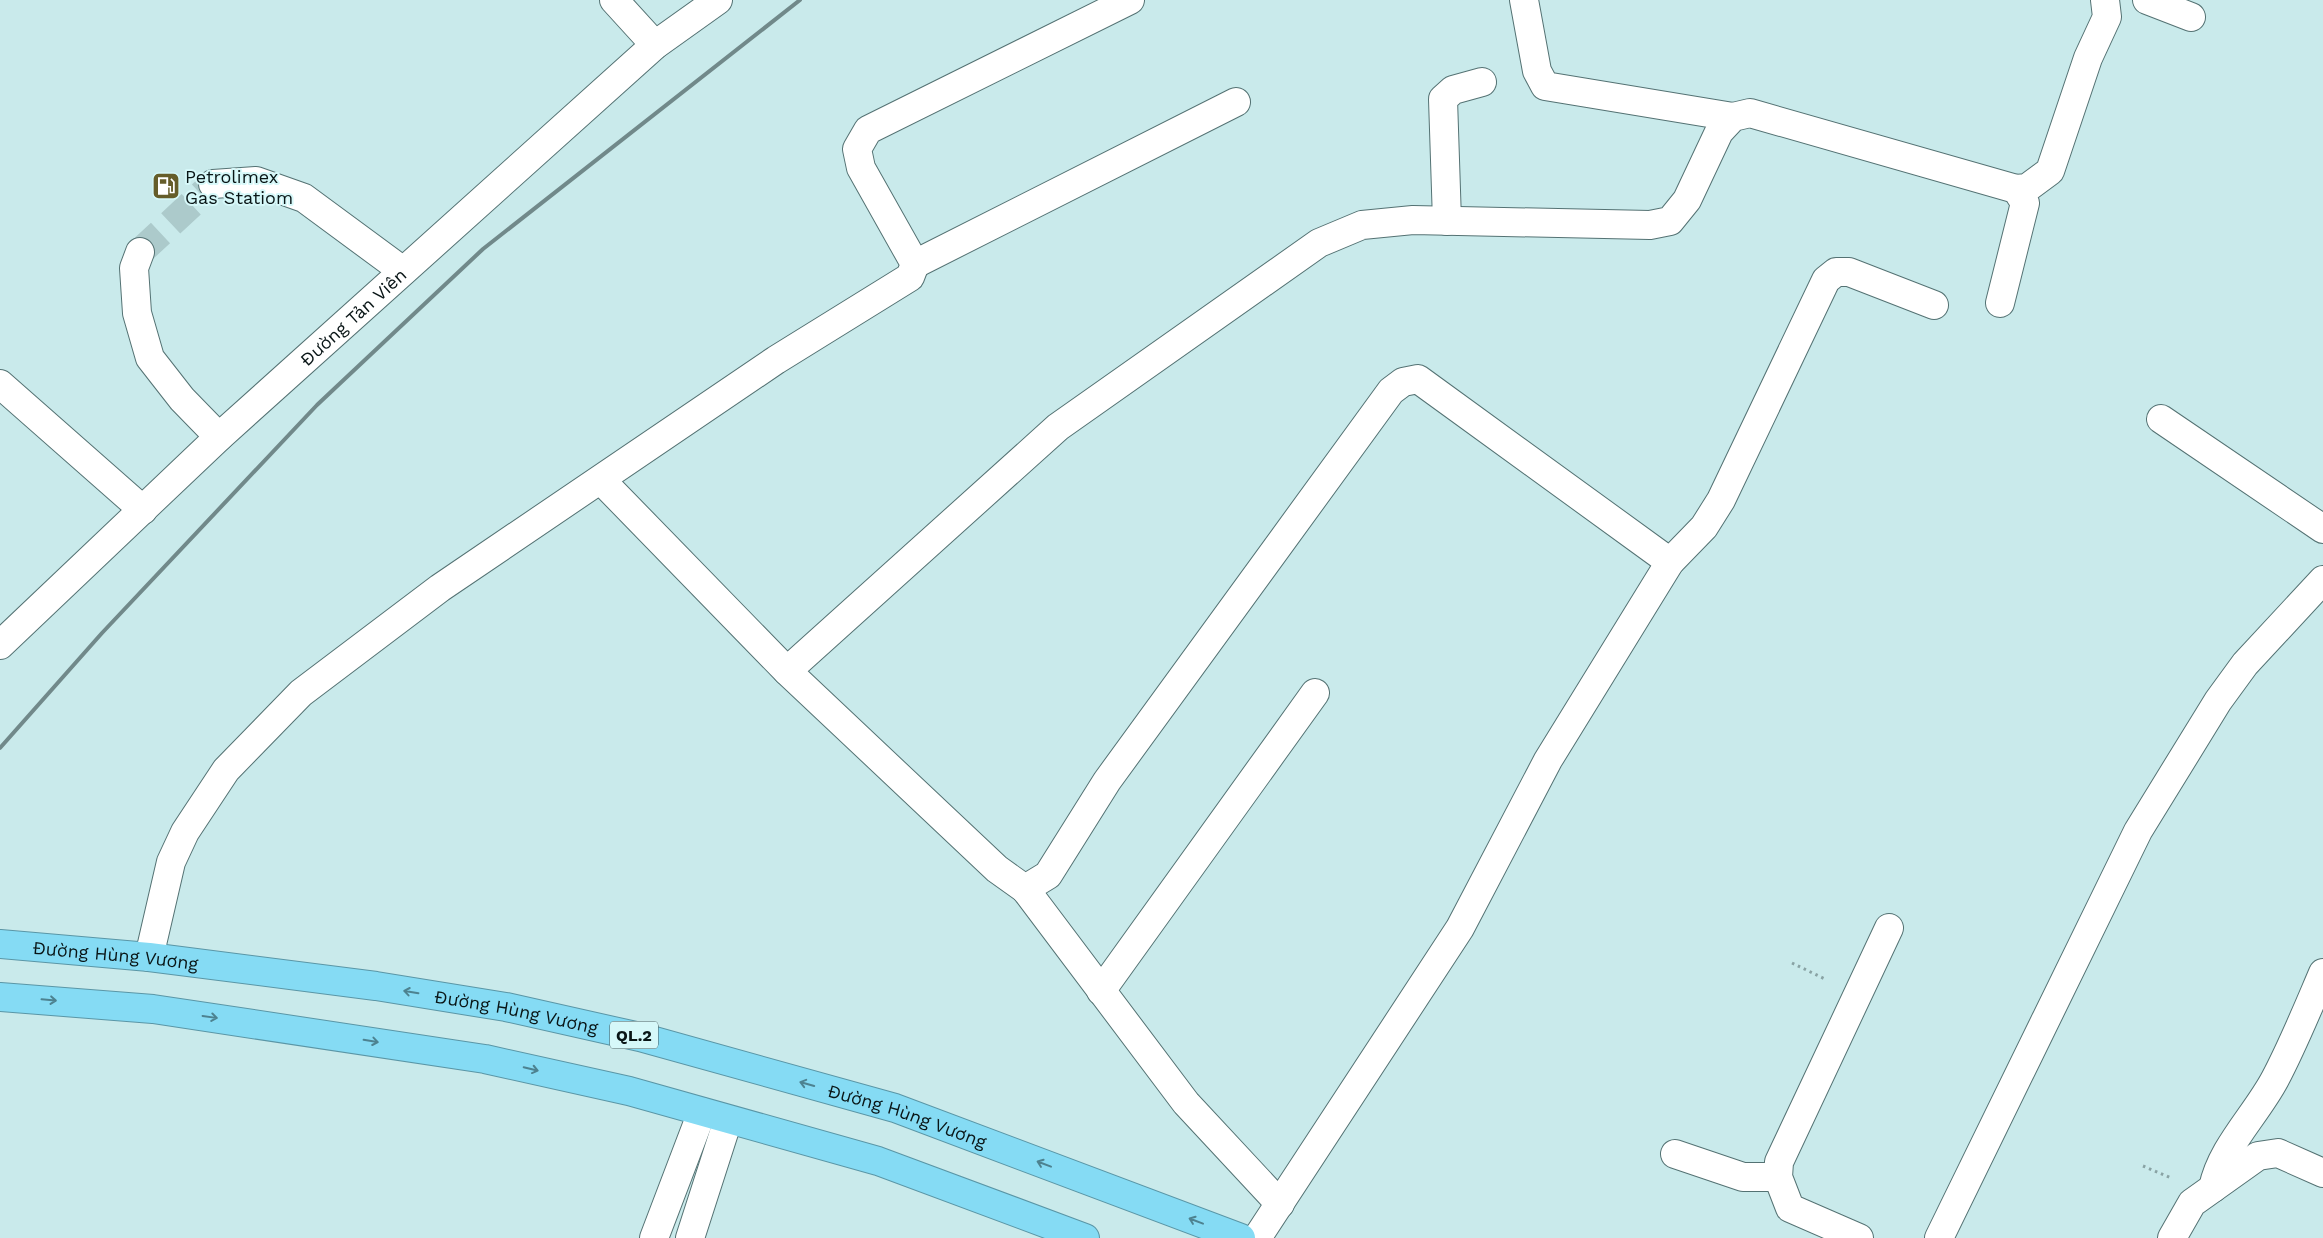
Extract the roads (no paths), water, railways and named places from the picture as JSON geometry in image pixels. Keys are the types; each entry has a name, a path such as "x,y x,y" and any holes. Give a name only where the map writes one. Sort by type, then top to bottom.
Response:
{"highway":[{"name":"Đường Hùng Vương","path":"0,944 149,957 376,986 506,1007 640,1037 896,1108 1241,1238"},
{"path":"0,996 153,1009 485,1059 629,1091 878,1161 1069,1235"}],"street":[{"path":"614,0 654,45"},
{"name":"Đường Tản Viên","path":"0,646 219,437 654,45 718,0"},
{"path":"915,264 861,168 857,149 868,130 1130,0"},
{"path":"1524,0 1537,71 1545,86 1733,117 1750,113 2016,189 2028,188 2050,171 2088,58 2107,17 2105,0"},
{"path":"2147,0 2191,17"},
{"path":"1447,221 1444,99 1453,90 1482,82"},
{"path":"149,957 170,862 185,832 226,770 300,693 440,588 776,360 910,277 915,264 1236,102"},
{"path":"788,671 1058,427 1319,243 1362,225 1413,220 1650,225 1670,221 1687,200 1720,132 1733,117"},
{"path":"213,184 256,181 304,198 404,271"},
{"path":"2000,303 2025,204 2016,189"},
{"path":"140,252 134,268 137,313 150,358 182,399 219,437"},
{"path":"1257,1238 1460,928 1548,760 1670,562 1704,528 1722,500 1826,280 1836,272 1849,272 1934,305"},
{"path":"1025,889 1048,875 1107,781 1391,391 1404,382 1418,379 1670,562"},
{"path":"0,384 143,510"},
{"path":"2161,419 2323,528"},
{"path":"601,480 788,671 997,869 1025,889 1186,1103 1280,1204"},
{"path":"1939,1238 2138,831 2218,701 2245,664 2323,580"},
{"path":"1101,991 1316,693"},
{"path":"1859,1238 1790,1208 1778,1177 1779,1162 1889,928"},
{"path":"2213,1188 2216,1171 2227,1151 2275,1078 2323,973"},
{"path":"654,1238 715,1116"},
{"path":"690,1238 715,1116"},
{"path":"2172,1238 2192,1203 2258,1156 2278,1153 2323,1173"},
{"path":"1675,1154 1743,1177 1778,1177"}],"tunnel":[{"path":"140,252 213,184"}],"railway":[{"path":"0,748 102,633 317,405 483,249 800,0"}],"place":[{"name":"Petrolimex Gas Statiom","path":"166,186"}]}
